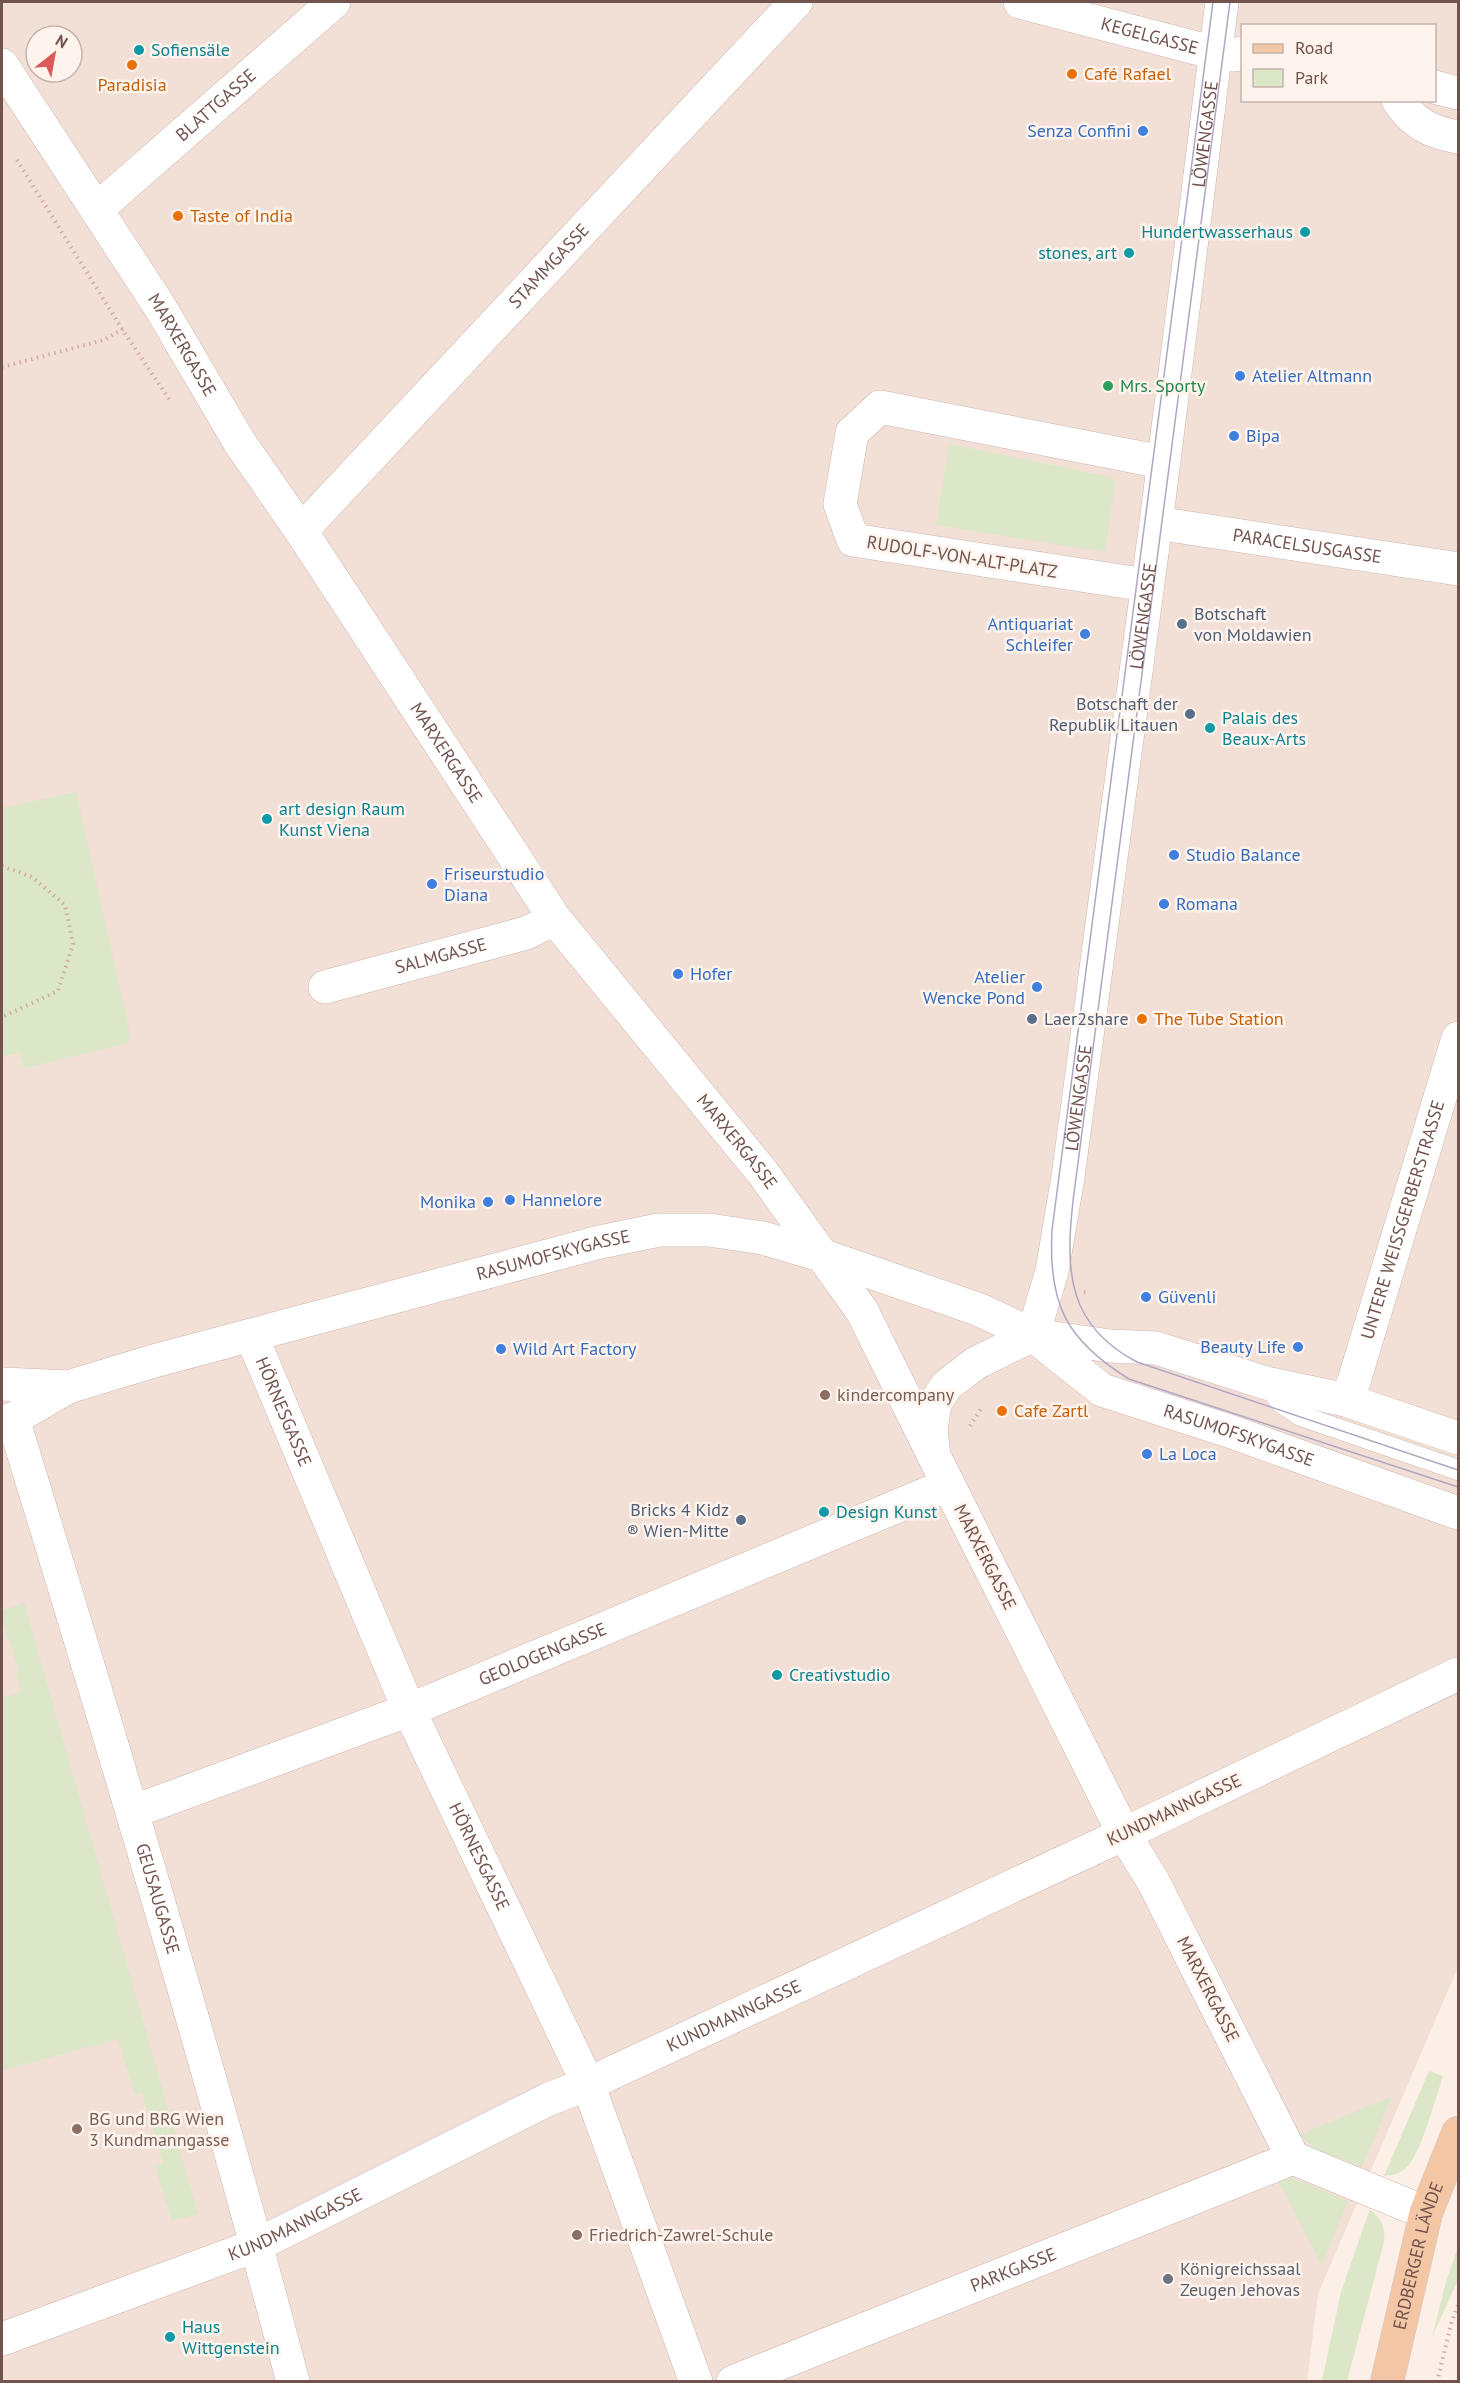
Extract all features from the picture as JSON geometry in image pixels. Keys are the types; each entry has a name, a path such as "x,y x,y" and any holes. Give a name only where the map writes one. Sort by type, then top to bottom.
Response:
{"main road":[{"name":"ERDBERGER LÄNDE","path":"1387,2382 1426,2213 1458,2133"}],"street":[{"name":"BLATTGASSE","path":"97,209 334,2"},
{"name":"STAMMGASSE","path":"301,531 796,2"},
{"name":"KEGELGASSE","path":"1020,2 1229,53"},
{"name":"LÖWENGASSE","path":"1033,1335 1052,1271 1068,1177 1162,462 1229,53 1222,2"},
{"name":"MARXERGASSE","path":"2,65 160,308 240,443 301,531 555,919 764,1173 862,1311 1124,1834 1153,1881 1293,2158"},
{"path":"1436,88 1458,93"},
{"path":"1400,102 1413,120 1425,127 1458,137"},
{"name":"RUDOLF-VON-ALT-PLATZ","path":"1146,585 853,540 840,504 852,433 880,407 1162,462"},
{"name":"PARACELSUSGASSE","path":"1155,523 1458,569"},
{"name":"SALMGASSE","path":"325,987 526,933 555,919"},
{"name":"UNTERE WEISSGERBERSTRASSE","path":"1346,1400 1354,1381 1458,1038"},
{"name":"RASUMOFSKYGASSE","path":"7,1421 68,1387 154,1361 600,1242 659,1230 709,1230 763,1238 824,1256 980,1310 1033,1335 1102,1390 1229,1431 1458,1514"},
{"path":"941,1471 931,1429 935,1404 946,1386 976,1363 1033,1335"},
{"name":"RASUMOFSKYGASSE","path":"1033,1335 1110,1346 1156,1348 1266,1383 1346,1400 1458,1438"},
{"name":"HÖRNESGASSE","path":"252,1336 409,1710 588,2084 696,2382"},
{"name":"RASUMOFSKYGASSE","path":"2,1384 68,1387"},
{"name":"GEUSAUGASSE","path":"7,1421 132,1812 257,2245 293,2382"},
{"name":"GEOLOGENGASSE","path":"132,1812 409,1710 941,1471"},
{"name":"KUNDMANNGASSE","path":"2,2339 257,2245 549,2099 588,2084 1124,1834 1458,1674"},
{"path":"1293,2158 1426,2213"},
{"name":"PARKGASSE","path":"733,2382 1293,2158"}],"lane":[{"path":"1266,1383 1281,1403 1301,1416 1458,1470"}],"path":[{"path":"14,155 122,329"},
{"path":"2,367 104,340 160,308"},
{"path":"2,866 32,877 65,905 73,944 58,991 2,1017"},
{"path":"1084,1292 1090,1293"},
{"path":"968,1429 984,1404"},
{"path":"1437,2382 1450,2324 1458,2305"}],"shaded area":[{"path":"2,2 1458,2 1458,1967 1318,2294 1307,2381 2,2382"}],"green space":[{"path":"949,444 1111,477 1115,483 1105,552 936,525"},
{"path":"76,792 129,1029 129,1043 24,1068 19,1053 2,1057 2,808"},
{"path":"24,1603 198,2214 172,2221 155,2166 163,2163 142,2093 135,2095 118,2039 4,2070 2,2065 2,1698 21,1692 16,1673 19,1671 2,1618 2,1611"},
{"path":"1429,2071 1443,2076 1417,2151 1406,2168 1393,2175 1384,2176"},
{"path":"1392,2096 1362,2167 1315,2149 1300,2135"},
{"path":"1285,2175 1348,2201 1322,2265 1276,2177"},
{"path":"1370,2209 1382,2224 1384,2242 1347,2381 1322,2381 1341,2292"},
{"path":"1458,2247 1458,2280 1432,2337 1446,2282"}],"tram line":[{"path":"1213,2 1052,1230 1053,1279 1065,1318 1076,1334 1090,1350 1129,1379 1458,1487"},
{"path":"1230,2 1073,1201 1070,1251 1072,1274 1076,1295 1084,1314 1097,1332 1114,1348 1137,1362 1458,1470"}],"place":[{"name":"Sofiensäle","path":"139,50"},
{"name":"Paradisia","path":"132,65"},
{"name":"Café Rafael","path":"1072,74"},
{"name":"Senza Confini","path":"1143,131"},
{"name":"Taste of India","path":"178,216"},
{"name":"Hundertwasserhaus","path":"1305,232"},
{"name":"stones, art","path":"1129,253"},
{"name":"Atelier Altmann","path":"1240,376"},
{"name":"Mrs. Sporty","path":"1108,386"},
{"name":"Bipa","path":"1234,436"},
{"name":"Botschaft von Moldawien","path":"1182,624"},
{"name":"Antiquariat Schleifer","path":"1085,634"},
{"name":"Botschaft der Republik Litauen","path":"1190,714"},
{"name":"Palais des Beaux-Arts","path":"1210,728"},
{"name":"art design Raum Kunst Viena","path":"267,819"},
{"name":"Studio Balance","path":"1174,855"},
{"name":"Friseurstudio Diana","path":"432,884"},
{"name":"Romana","path":"1164,904"},
{"name":"Hofer","path":"678,974"},
{"name":"Atelier Wencke Pond","path":"1037,987"},
{"name":"Laer2share","path":"1032,1019"},
{"name":"The Tube Station","path":"1142,1019"},
{"name":"Hannelore","path":"510,1200"},
{"name":"Monika","path":"488,1202"},
{"name":"Güvenli","path":"1146,1297"},
{"name":"Beauty Life","path":"1298,1347"},
{"name":"Wild Art Factory","path":"501,1349"},
{"name":"kindercompany","path":"825,1395"},
{"name":"Cafe Zartl","path":"1002,1411"},
{"name":"La Loca","path":"1147,1454"},
{"name":"Design Kunst","path":"824,1512"},
{"name":"Bricks 4 Kidz ® Wien-Mitte","path":"741,1520"},
{"name":"Creativstudio","path":"777,1675"},
{"name":"BG und BRG Wien 3 Kundmanngasse","path":"77,2129"},
{"name":"Friedrich-Zawrel-Schule","path":"577,2235"},
{"name":"Königreichssaal Zeugen Jehovas","path":"1168,2279"},
{"name":"Haus Wittgenstein","path":"170,2337"}]}
